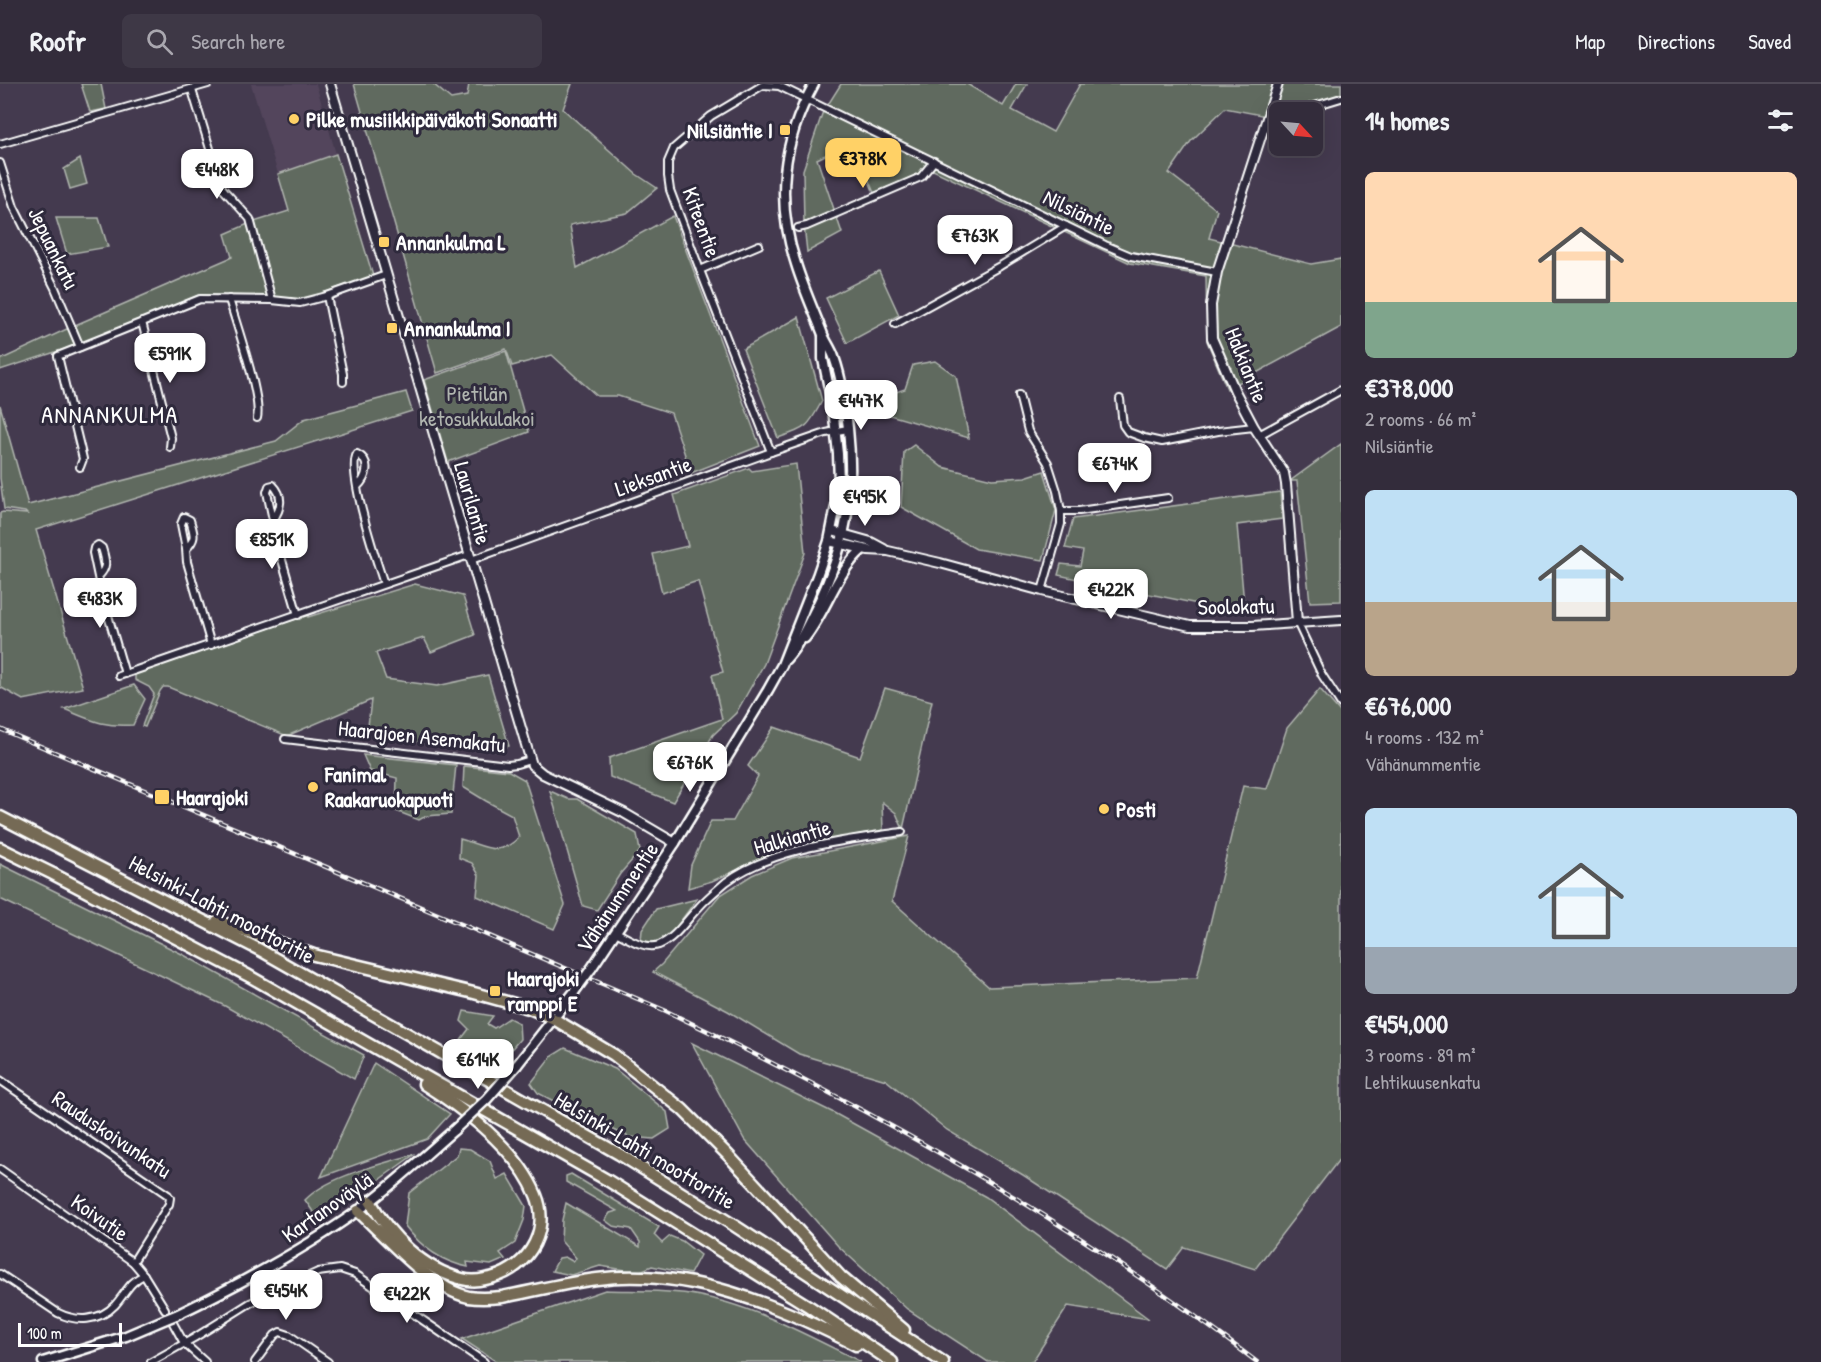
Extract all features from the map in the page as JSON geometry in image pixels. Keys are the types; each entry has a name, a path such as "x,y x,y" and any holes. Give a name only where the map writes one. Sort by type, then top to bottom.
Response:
{"highway":[{"name":"Helsinki-Lahti moottoritie","path":"0,817 260,950 619,1154 735,1226 939,1359"},
{"name":"Helsinki-Lahti moottoritie","path":"0,848 249,976 607,1180 810,1307 890,1362"},
{"path":"172,905 314,955 474,993 529,1008 554,1019 614,1055 682,1108 841,1277 939,1359"},
{"path":"344,1031 430,1087 492,1134 518,1166 536,1196 541,1216 535,1241 528,1255 517,1267 504,1275 476,1281 464,1280 438,1271 419,1257 382,1221 370,1202"},
{"path":"358,1211 423,1272 451,1291 469,1297 487,1299 502,1297 597,1279 629,1277 663,1279 725,1291 760,1301 820,1327 890,1362"}],"main road":[{"name":"Vähänummentie","path":"782,664 793,652 824,591 842,545 851,479 843,387 833,354 824,337 796,264 785,216 787,154 795,124 814,84"},
{"name":"Vähänummentie","path":"454,1130 487,1099 517,1065 591,969 675,843 782,664 830,541 839,482 833,408 823,359 824,337"},
{"path":"793,652 814,626 849,563 863,549"},
{"name":"Kartanoväylä","path":"43,1362 126,1336 232,1288 282,1260 370,1202 454,1130"}],"street":[{"path":"0,144 208,84"},
{"name":"Laurilantie","path":"330,84 530,760"},
{"name":"Halkiantie","path":"1278,84 1217,272 1211,305 1212,338 1235,391 1254,427 1284,473 1297,622"},
{"name":"Kiteentie","path":"771,452 670,190 668,162 674,148 711,116 763,85 779,86 806,99"},
{"path":"192,90 222,188 250,219 272,300"},
{"path":"1323,103 1341,98"},
{"name":"Nilsiäntie","path":"806,99 1131,256 1217,272"},
{"path":"798,228 921,177 934,161"},
{"name":"Jepuankatu","path":"0,163 14,207 55,288 80,347"},
{"path":"895,324 1000,266 1065,226"},
{"path":"700,270 759,245"},
{"path":"80,467 83,459 58,356 200,299 272,300 300,303 386,275"},
{"path":"327,296 343,382"},
{"path":"229,299 259,411 257,418"},
{"path":"142,322 171,438 170,447"},
{"path":"1259,435 1341,390"},
{"path":"1019,395 1028,431 1047,463 1061,511 1061,524 1042,591"},
{"path":"1120,399 1123,425 1128,432 1162,442 1218,431 1254,427"},
{"name":"Lieksantie","path":"98,577 122,675 771,452 835,431 848,429"},
{"path":"273,520 281,502 278,490 271,485 267,492 273,529 298,615"},
{"path":"357,487 384,585"},
{"path":"1061,511 1079,512 1168,498"},
{"name":"Soolokatu","path":"832,531 871,542 888,551"},
{"name":"Soolokatu","path":"830,541 940,563 1042,591 1190,626 1252,626 1341,620"},
{"path":"186,549 211,645"},
{"path":"1297,622 1322,675 1341,704"},
{"name":"Haarajoen Asemakatu","path":"285,739 508,765 530,760 532,765 543,774 624,813 675,843"},
{"name":"Halkiantie","path":"616,932 640,944 653,947 672,937 699,906 718,889 738,874 765,861 847,840 902,832"},
{"name":"Rauduskoivunkatu","path":"0,1080 168,1195 169,1204 133,1262"},
{"name":"Koivutie","path":"0,1169 133,1262 144,1275 184,1343 205,1362"},
{"path":"152,1362 250,1303 318,1272 340,1269 355,1274 484,1362"},
{"path":"0,1274 58,1313 80,1320 97,1316 114,1306 136,1279 144,1275"},
{"path":"255,1362 274,1335 280,1332 289,1335 328,1362"}],"shaded area":[{"name":"Pilke musiikkipäiväkoti Sonaatti","path":"251,84 316,84 336,154 278,174"}],"green space":[{"path":"81,84 101,84 106,109 90,112"},
{"path":"354,84 433,84 451,99 467,96 469,84 572,84 563,109 636,174 657,188 627,213 570,225 577,268 673,216 760,446 691,473 671,413 618,396 597,396 552,355 512,366 506,349 437,373"},
{"path":"841,84 967,84 1003,106 1016,84 1027,84 1012,110 1053,132 1080,84 1274,84 1266,116 1225,108 1191,141 1169,173 1217,210 1209,238 1311,264 1341,259 1341,327 1227,389 1207,341 1206,276 1130,263 931,169 874,193 853,142 817,159 842,233 807,252 803,170 822,114"},
{"path":"1282,84 1341,84 1341,94 1316,102 1277,102"},
{"path":"336,154 373,276 299,301 275,298 254,222 289,211 278,174"},
{"path":"80,159 87,184 70,189 64,169"},
{"path":"56,218 99,218 108,247 67,254"},
{"path":"248,224 269,296 199,295 81,344 73,326 232,257 225,234"},
{"path":"879,271 899,315 847,343 826,298"},
{"path":"799,317 822,401 806,426 778,438 743,349"},
{"path":"69,328 77,345 0,370 0,360"},
{"name":"Pietilän ketosukkulakoi","path":"506,351 529,432 448,462 424,380"},
{"path":"935,361 956,376 969,438 886,414 881,397 905,389 913,365"},
{"path":"406,392 412,411 36,530 83,688 23,700 0,687 0,513 27,514 4,509 0,478 0,405 28,505 276,441 304,419"},
{"path":"1341,444 1341,601 1310,602 1297,481 1290,481"},
{"path":"914,445 942,467 992,479 1025,477 1044,471 1056,510 1043,560 976,549 901,507 904,452"},
{"path":"796,464 805,553 764,664 736,713 713,735 673,802 610,777 609,758 722,719 712,675 723,672 698,581 662,593 653,554 688,546 674,495 749,468 752,471"},
{"path":"1280,492 1282,519 1237,525 1244,604 1212,607 1058,575 1061,564 1080,566 1083,551 1065,548 1073,519"},
{"path":"415,584 463,596 475,635 431,652 424,638 376,653 386,679 437,686 488,675 509,746 499,749 433,744 367,735 371,700 287,736 168,687 163,687 160,691 145,727 142,726 154,694 149,687 135,680 135,674 308,615 308,617"},
{"path":"134,685 145,699 133,725 105,724 64,709"},
{"path":"885,688 932,701 903,829 896,813 882,802 883,830 790,847 712,881 688,888 691,865 711,821 733,821 758,776 748,766 774,727 860,757"},
{"path":"1320,689 1341,713 1341,1157 1255,1269 1184,1247 1167,1269 1023,1175 947,1130 886,1080 799,1054 728,1011 653,972 719,896 752,875 792,858 909,836 892,901 989,987 1197,978 1243,786 1267,789 1287,728"},
{"path":"363,755 456,765 451,814 426,816 419,820 396,811 397,778 370,771"},
{"path":"464,766 509,771 525,780 565,905 554,929 477,896 479,875 472,863 459,858 460,839 498,849 519,837 512,815 463,787"},
{"path":"550,791 568,799 577,799 637,834 640,851 620,874 597,910 583,906"},
{"path":"0,864 182,954 364,1055 354,1079 225,1006 0,899"},
{"path":"697,899 668,938 652,943 641,940 642,930 656,909"},
{"path":"464,1011 493,1016 487,1024 494,1028 509,1018 519,1023 520,1039 498,1065 459,1042 469,1029 461,1021"},
{"path":"692,1043 834,1113 986,1197 1149,1319 1068,1306 1032,1362 988,1362 907,1309 838,1246 744,1139"},
{"path":"565,1048 615,1069 667,1112 670,1129 654,1139 629,1137 538,1093 531,1083 552,1056"},
{"path":"374,1063 450,1114 427,1139 321,1177"},
{"path":"459,1148 470,1149 490,1161 497,1179 507,1174 526,1206 524,1220 515,1243 500,1253 505,1259 491,1265 467,1262 468,1267 449,1261 425,1247 405,1226 409,1193 457,1155"},
{"path":"415,1154 320,1222 305,1200 327,1184 341,1178"},
{"path":"571,1174 659,1227 654,1235 662,1243 670,1236 682,1241 700,1255 690,1274 652,1266 638,1272 600,1266 571,1275 552,1271 559,1258 565,1257 572,1261 576,1258 561,1241 566,1203 640,1247 640,1242 631,1229 613,1226 605,1220 610,1213 617,1211 566,1182 566,1176"},
{"path":"605,1290 658,1291 711,1298 756,1312 861,1362 497,1362 462,1339"}],"railway":[{"path":"0,729 664,1010 742,1048 895,1128 1044,1215 1188,1311 1257,1362"}],"place":[{"name":"Pilke musiikkipäiväkoti Sonaatti","path":"294,119"},
{"name":"Nilsiäntie I","path":"785,130"},
{"name":"Annankulma L","path":"384,242"},
{"name":"Annankulma I","path":"392,328"},
{"name":"Fanimal Raakaruokapuoti","path":"313,787"},
{"name":"Haarajoki","path":"162,797"},
{"name":"Posti","path":"1104,809"},
{"name":"Haarajoki ramppi E","path":"495,991"}],"district":[{"name":"ANNANKULMA","path":"110,415"}]}
